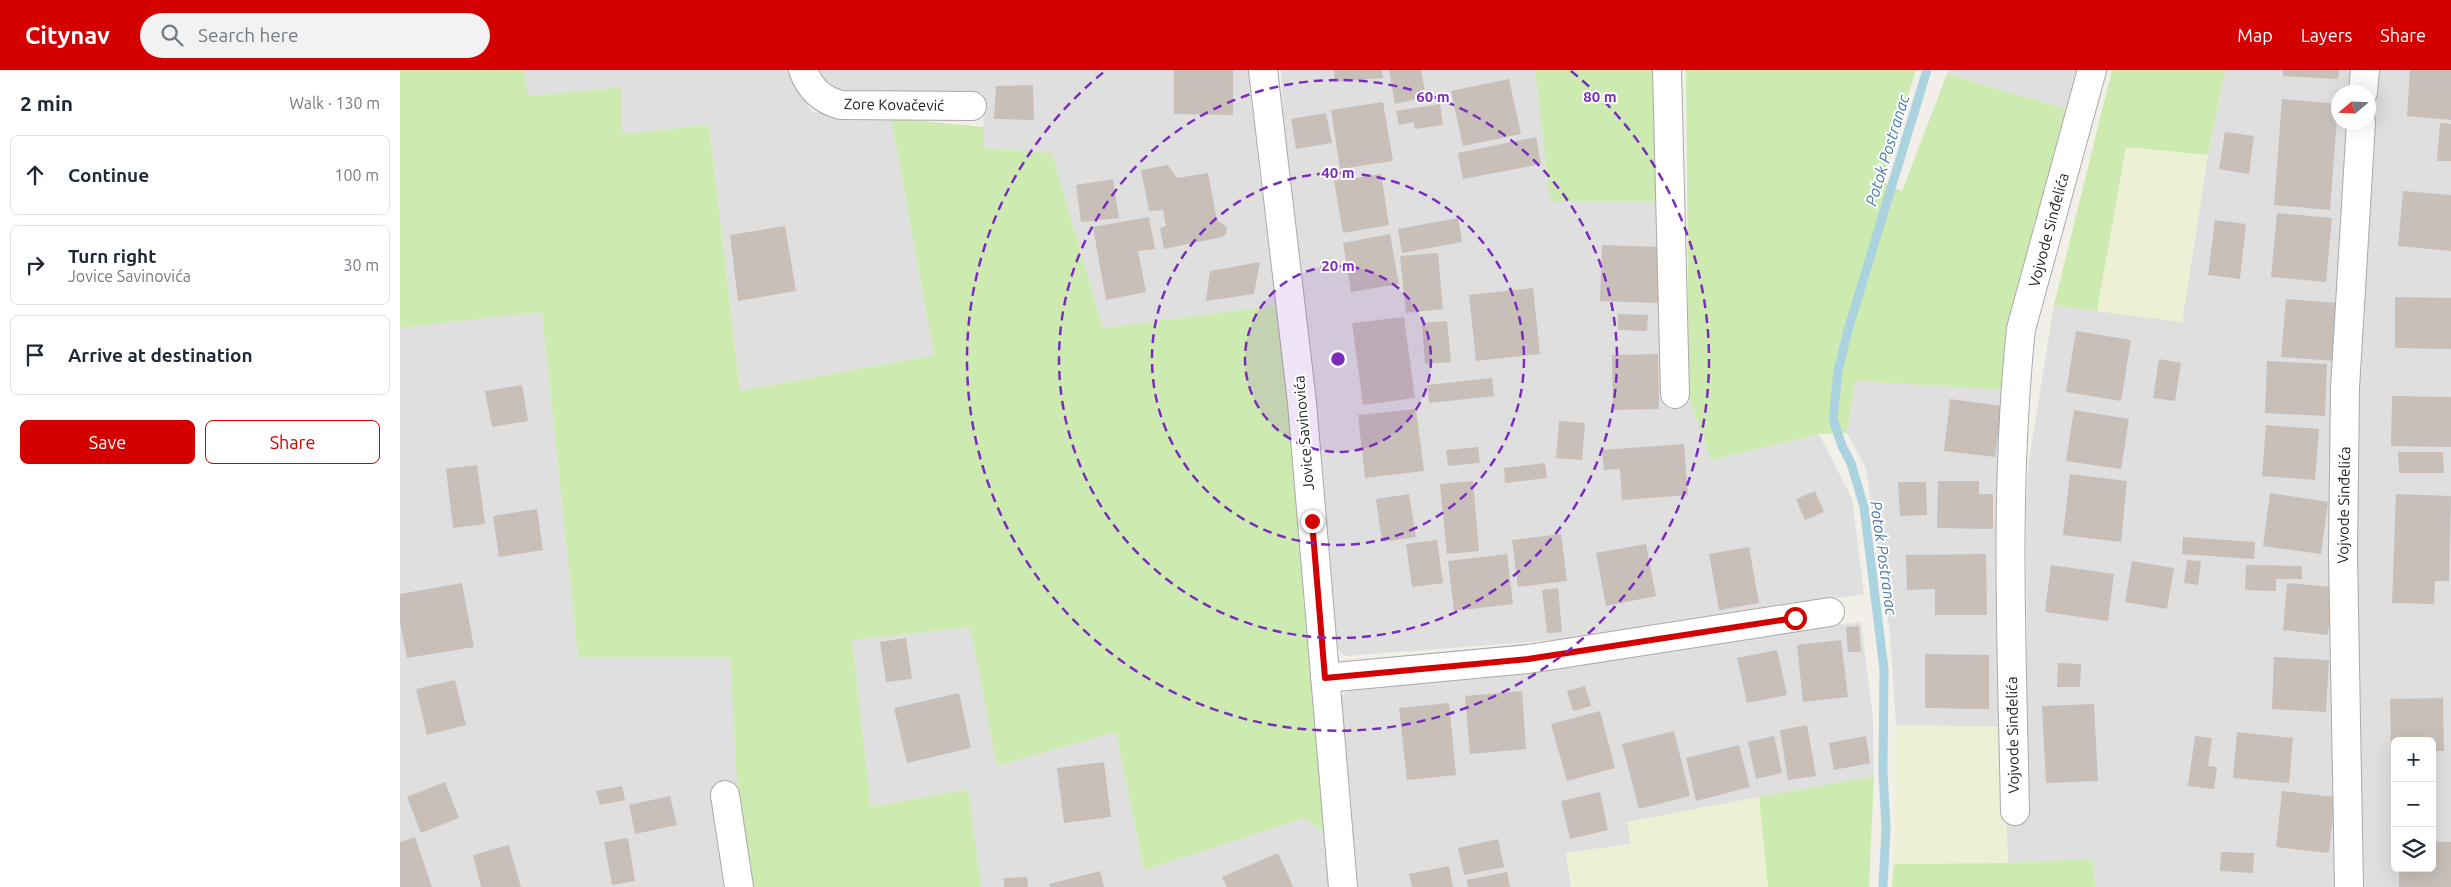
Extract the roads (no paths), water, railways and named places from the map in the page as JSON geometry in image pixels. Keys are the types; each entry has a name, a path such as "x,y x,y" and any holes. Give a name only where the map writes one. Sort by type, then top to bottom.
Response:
{"street":[{"name":"Zore Kovačević","path":"802,70 817,94 829,102 841,105 972,106"},
{"name":"Jovice Savinovića","path":"1263,70 1302,402 1343,887"},
{"path":"1667,70 1675,394"},
{"name":"Vojvode Sinđelića","path":"2015,811 2010,519 2020,338 2092,70"},
{"path":"2364,85 2365,70"},
{"name":"Vojvode Sinđelića","path":"2349,887 2343,525 2346,378 2361,130"},
{"path":"1325,678 1528,659 1830,612"},
{"path":"725,795 739,887"}],"waterway":[{"name":"Potok Postranac","path":"1883,887 1886,828 1883,773 1884,669 1864,507 1851,463 1842,446 1833,419 1838,371 1848,330 1927,70"}]}
